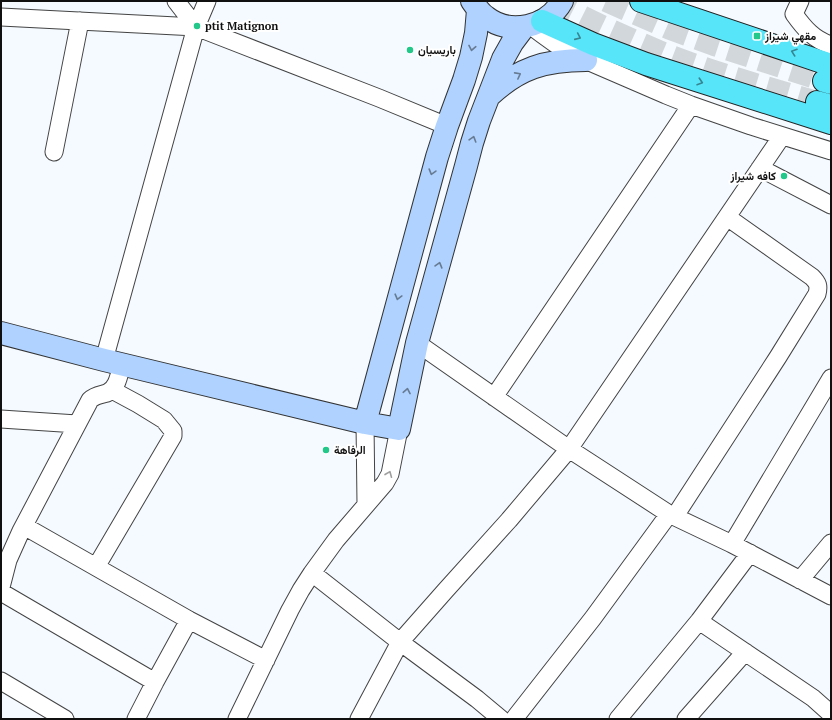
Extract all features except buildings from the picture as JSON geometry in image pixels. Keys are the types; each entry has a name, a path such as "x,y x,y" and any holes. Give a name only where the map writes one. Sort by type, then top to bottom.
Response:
{"highway":[{"path":"641,1 662,6 829,76"},
{"path":"532,25 593,44 646,64 831,123"}],"street":[{"path":"176,1 196,27"},
{"path":"1,587 8,560 24,526 90,400 97,395 112,390 117,382 113,362 196,27 207,1"},
{"path":"237,719 290,610 312,573 336,540 385,483 390,474 417,343 472,143 487,99 503,59 512,42 532,25 553,13 562,1"},
{"path":"475,5 487,18 499,24 511,28 532,25"},
{"path":"366,504 365,422 429,183 471,57 476,33 475,5"},
{"path":"794,5 801,24 815,38 825,44 831,45"},
{"path":"1,17 196,27 447,126"},
{"path":"54,152 80,21"},
{"path":"532,25 557,46 571,54 666,95 721,116 831,151"},
{"path":"487,99 500,86 515,76 532,68 567,60 586,60"},
{"path":"494,397 691,105"},
{"path":"359,719 400,642 569,449 782,136"},
{"path":"760,168 831,205"},
{"path":"514,719 672,514 778,357 817,294 818,284 812,277 727,217"},
{"path":"1,333 113,362 399,429"},
{"path":"417,343 569,449 672,514 831,596"},
{"path":"732,544 831,378"},
{"path":"96,567 173,436 173,430 164,420 112,390"},
{"path":"2,420 77,424"},
{"path":"24,526 189,620 266,660"},
{"path":"800,580 831,543"},
{"path":"618,719 699,621 750,554"},
{"path":"312,573 502,719"},
{"path":"1,592 155,682"},
{"path":"136,719 189,620"},
{"path":"699,621 813,698 831,714"},
{"path":"686,719 745,652"},
{"path":"1,681 65,719"}],"tunnel":[{"path":"553,1 609,29 684,61 722,74 817,102"},
{"path":"606,1 670,29 824,81"}],"place":[{"name":"ptit Matignon","path":"197,26"},
{"name":"مقهي شيراز","path":"757,36"},
{"name":"باريسيان","path":"410,50"},
{"name":"کافه شيراز","path":"784,176"},
{"name":"الرفاهة","path":"326,450"}]}
